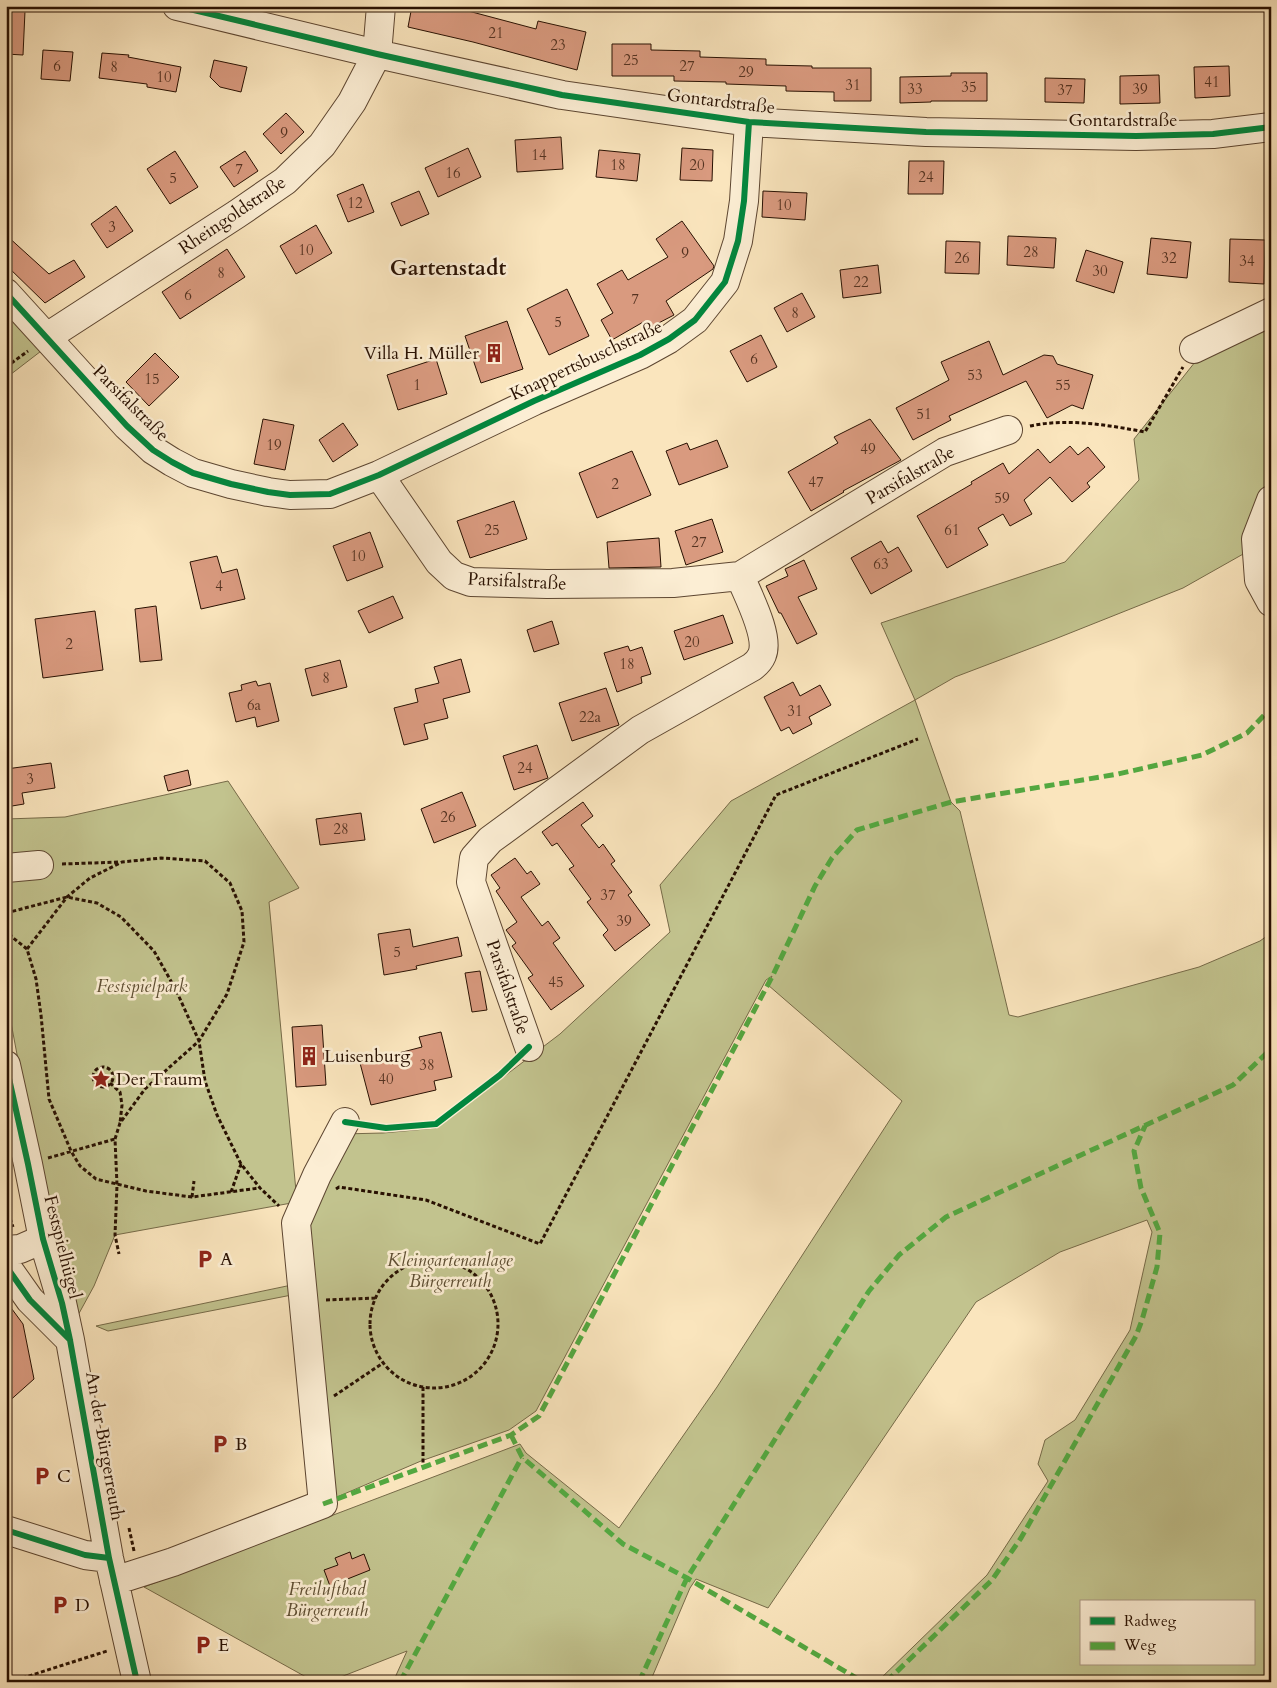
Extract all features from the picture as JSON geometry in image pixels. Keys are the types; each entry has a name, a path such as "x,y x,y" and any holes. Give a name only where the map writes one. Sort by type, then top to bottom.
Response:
{"street":[{"name":"Gontardstraße","path":"177,6 377,54 562,95 749,122 926,132 1136,136 1213,134 1271,127"},
{"path":"377,54 381,6"},
{"name":"Rheingoldstraße","path":"47,337 285,181 322,145 352,102 377,54"},
{"name":"Knappertsbuschstraße","path":"379,475 534,401 640,355 669,339 695,320 725,282 738,241 744,201 749,122"},
{"name":"Parsifalstraße","path":"6,293 140,440 172,462 193,473 231,484 290,495 330,494 379,475 439,562 454,576 471,582 547,584 673,583 740,576 945,452 1008,430"},
{"path":"1194,349 1271,312"},
{"path":"1271,500 1256,539 1258,580 1271,602"},
{"name":"Parsifalstraße","path":"529,1047 471,882 474,858 490,840 640,730 752,667 759,661 763,654 763,633 740,576"},
{"path":"6,868 39,865"},
{"name":"Festspielhügel","path":"6,1065 43,1239 62,1303 70,1340"},
{"path":"6,1530 85,1555 111,1569 173,1562 323,1504 296,1222 317,1175 345,1122"},
{"path":"6,1250 20,1249 43,1239"},
{"name":"Festspielhügel","path":"6,1266 30,1300 70,1340"},
{"name":"An der Bürgerreuth","path":"70,1340 111,1569 137,1682"}],"path":[{"path":"1008,430 1044,423 1107,425 1145,432 1194,349"},
{"path":"331,1193 338,1187 426,1200 540,1244 776,795 918,739"},
{"path":"39,865 122,862 160,858 205,861 230,883 242,911 244,942 227,994 198,1041 145,1089 120,1123"},
{"path":"27,949 67,897 90,878 122,862"},
{"path":"6,913 67,897 98,903 121,917 154,951 176,990 198,1041 205,1081 217,1115 241,1164 260,1188 296,1222"},
{"path":"6,928 12,937 27,949 36,979 49,1099 80,1166 96,1179 146,1191 192,1196 260,1188"},
{"path":"100,1066 109,1068 113,1074 110,1083 104,1087 94,1083 92,1077 94,1070 100,1066"},
{"path":"110,1083 120,1092 122,1105 120,1123 115,1139 117,1185 115,1235 120,1254"},
{"path":"28,1164 115,1139"},
{"path":"231,1192 241,1164"},
{"path":"192,1196 194,1181"},
{"path":"427,1260 448,1262 469,1270 485,1285 495,1304 498,1326 494,1347 482,1366 465,1380 445,1387 423,1387 408,1382 394,1374 384,1363 375,1348 371,1332 371,1314 376,1298 388,1280 406,1267 427,1260"},
{"path":"304,1302 376,1298"},
{"path":"332,1398 384,1363"},
{"path":"423,1387 423,1466"},
{"path":"10,1682 115,1648 129,1649"}],"green space":[{"path":"6,309 45,348 6,378"},
{"path":"1271,320 1271,529 1245,553 1183,588 955,677 915,700 881,623 1065,562 1139,480 1134,439 1199,357"},
{"path":"915,700 951,802 960,811 1009,1015 1018,1017 1199,967 1260,941 1271,933 1271,1682 877,1682 987,1575 1048,1481 1038,1464 1045,1440 1075,1420 1130,1330 1152,1232 1147,1220 1060,1252 976,1302 768,1608 696,1579 690,1588 650,1682 393,1682 407,1651 328,1682 315,1682 144,1587 520,1444 526,1453 619,1528 717,1387 902,1101 768,985 772,976 766,980 536,1411 509,1430 421,1461 330,1500 303,1225 342,1134 383,1133 436,1128 560,1034 670,932 660,885 731,801"},
{"name":"Festspielpark","path":"228,781 299,888 269,902 297,1202 115,1235 94,1286 77,1317 42,1187 6,996 6,819 65,817"},
{"path":"306,1282 307,1292 108,1331 96,1326"}],"building":[{"path":"412,6 458,6 457,8 536,29 538,21 586,32 577,70 408,27"},
{"path":"6,11 25,11 23,55 6,54"},
{"path":"612,44 651,44 651,50 700,51 700,57 766,59 766,65 812,66 812,68 871,68 871,101 834,101 834,92 786,91 786,86 674,81 674,76 612,76"},
{"path":"43,50 73,52 70,81 41,79"},
{"path":"102,53 129,55 128,57 181,67 176,92 147,87 147,84 99,78"},
{"path":"214,60 247,67 241,92 220,87 210,77"},
{"path":"1229,66 1230,96 1195,98 1194,67"},
{"path":"951,73 987,73 987,101 900,103 900,77 951,76"},
{"path":"1159,75 1160,103 1120,104 1120,76"},
{"path":"1045,78 1085,79 1084,103 1045,102"},
{"path":"286,113 304,132 281,154 263,134"},
{"path":"561,137 563,169 517,172 515,140"},
{"path":"468,148 481,177 438,197 425,168"},
{"path":"682,148 713,150 712,181 680,180"},
{"path":"599,150 640,154 637,181 596,177"},
{"path":"175,151 198,187 170,204 147,169"},
{"path":"245,151 258,171 234,187 220,167"},
{"path":"909,161 944,161 943,194 908,194"},
{"path":"363,184 374,212 348,222 337,195"},
{"path":"419,191 429,214 401,226 391,203"},
{"path":"763,191 807,193 805,220 762,217"},
{"path":"116,206 133,231 107,248 91,224"},
{"path":"682,221 714,266 713,269 666,301 674,315 649,328 645,321 612,340 601,320 613,313 597,284 622,270 628,280 668,257 656,239"},
{"path":"316,225 332,253 296,274 280,246"},
{"path":"6,235 49,274 74,260 85,277 45,303 6,265"},
{"path":"1008,236 1056,238 1054,268 1007,265"},
{"path":"1151,238 1191,242 1187,278 1147,274"},
{"path":"1230,239 1265,240 1264,284 1229,282"},
{"path":"946,241 980,242 979,274 945,273"},
{"path":"227,249 245,277 180,319 162,292"},
{"path":"1086,250 1123,262 1114,293 1076,281"},
{"path":"878,265 881,293 843,298 840,270"},
{"path":"567,289 589,336 549,355 527,309"},
{"path":"802,293 815,317 787,332 774,308"},
{"name":"Villa H. Müller","path":"507,321 523,369 481,383 465,336"},
{"path":"761,335 777,367 747,382 730,351"},
{"path":"989,341 1003,375 1044,355 1053,356 1057,364 1093,375 1083,409 1072,405 1047,418 1026,381 949,416 951,420 913,440 896,408 949,380 941,362"},
{"path":"155,353 179,377 149,406 126,382"},
{"path":"436,359 447,394 398,410 387,375"},
{"path":"263,419 294,425 285,470 254,464"},
{"path":"870,419 901,460 843,491 811,511 788,472 838,443 834,437"},
{"path":"343,423 358,445 333,462 319,440"},
{"path":"717,440 728,467 679,485 666,451 687,443 690,450"},
{"path":"1070,446 1078,455 1088,447 1105,467 1087,483 1090,487 1072,502 1050,477 1024,500 1032,514 1010,526 1003,514 978,528 988,545 947,568 917,516 972,484 971,482 1003,463 1009,474 1038,449 1050,463"},
{"path":"632,451 651,495 597,518 579,473"},
{"path":"514,501 527,539 470,558 457,521"},
{"path":"712,519 723,552 686,565 675,531"},
{"path":"370,532 383,567 347,581 333,546"},
{"path":"659,538 661,567 609,568 607,542"},
{"path":"881,541 888,553 898,547 912,571 871,594 851,558"},
{"path":"217,556 222,573 237,569 245,599 201,609 190,562"},
{"path":"804,560 817,589 798,597 817,634 797,644 766,586 788,576 785,569"},
{"path":"393,596 403,618 369,633 358,611"},
{"path":"156,606 162,660 140,662 135,609"},
{"path":"95,611 103,670 43,678 35,619"},
{"path":"723,615 733,643 684,660 674,631"},
{"path":"552,621 559,644 534,652 527,630"},
{"path":"628,646 630,651 642,647 651,674 641,677 642,683 617,692 604,653"},
{"path":"461,659 470,692 443,699 448,718 424,724 428,739 404,745 394,708 418,702 415,689 439,683 434,667"},
{"path":"340,660 347,687 312,696 305,669"},
{"path":"256,681 258,686 270,683 279,721 257,727 255,717 236,722 229,693 242,690 241,685"},
{"path":"793,682 800,696 820,685 831,705 809,717 812,724 793,734 789,727 781,731 764,697"},
{"path":"606,688 619,725 572,741 559,703"},
{"path":"537,745 548,778 514,790 503,756"},
{"path":"51,763 55,788 22,793 24,804 6,807 6,769"},
{"path":"188,770 191,785 168,791 164,776"},
{"path":"462,792 476,826 434,843 421,809"},
{"path":"583,802 593,816 581,825 599,848 603,844 615,861 611,864 632,892 628,895 650,925 615,951 603,935 608,930 587,902 591,899 569,869 574,866 557,843 552,846 542,832"},
{"path":"361,813 365,840 320,845 316,819"},
{"path":"515,858 527,874 531,871 540,884 521,897 542,926 548,921 560,938 553,943 584,986 551,1010 528,978 533,975 512,946 516,943 506,930 517,922 496,891 500,888 491,875"},
{"path":"410,929 413,947 458,937 462,956 416,966 417,969 384,975 378,934"},
{"path":"480,971 487,1010 472,1012 465,973"},
{"name":"Luisenburg","path":"322,1025 326,1085 296,1087 292,1027"},
{"path":"441,1032 452,1077 434,1081 436,1090 371,1105 360,1063 422,1047 419,1037"},
{"path":"6,1301 23,1324 34,1379 6,1404"},
{"path":"350,1552 352,1559 364,1554 370,1570 330,1586 324,1570 338,1565 335,1558"}],"marked path":[{"path":"323,1504 511,1435 539,1416 773,975 815,886 832,858 857,830 951,802 1118,774 1202,755 1247,733 1271,708"},
{"path":"639,1682 687,1578 869,1291 899,1255 946,1217 1233,1085 1271,1049"},
{"path":"886,1682 992,1580 1021,1538 1136,1336 1157,1267 1160,1233 1141,1188 1134,1151 1145,1126"},
{"path":"511,1435 522,1457 623,1544 687,1578 863,1682"},
{"path":"400,1682 522,1457"}],"cycle path":[{"path":"177,6 377,54 562,95 749,122 926,132 1136,136 1213,134 1271,127"},
{"path":"6,293 127,426 153,450 172,462 193,473 268,492 290,495 330,494 379,475 534,401 640,355 669,339 695,320 725,282 738,241 744,201 749,122"},
{"path":"345,1122 386,1128 436,1124 500,1075 529,1047"},
{"path":"6,1065 43,1239 62,1303 70,1340 109,1558 137,1682"},
{"path":"6,1266 30,1300 70,1340"},
{"path":"6,1530 85,1555 109,1558"}],"place":[{"name":"Villa H. Müller","path":"494,353"},
{"name":"Luisenburg","path":"309,1056"},
{"name":"Der Traum","path":"101,1079"},
{"name":"A","path":"205,1259"},
{"name":"B","path":"220,1444"},
{"name":"C","path":"42,1476"},
{"name":"D","path":"60,1605"},
{"name":"E","path":"203,1645"}],"district":[{"name":"Gartenstadt","path":"448,267"}],"park label":[{"name":"Kleingartenanlage Bürgerreuth","path":"450,1270"},
{"name":"Freiluftbad Bürgerreuth","path":"327,1599"}]}
